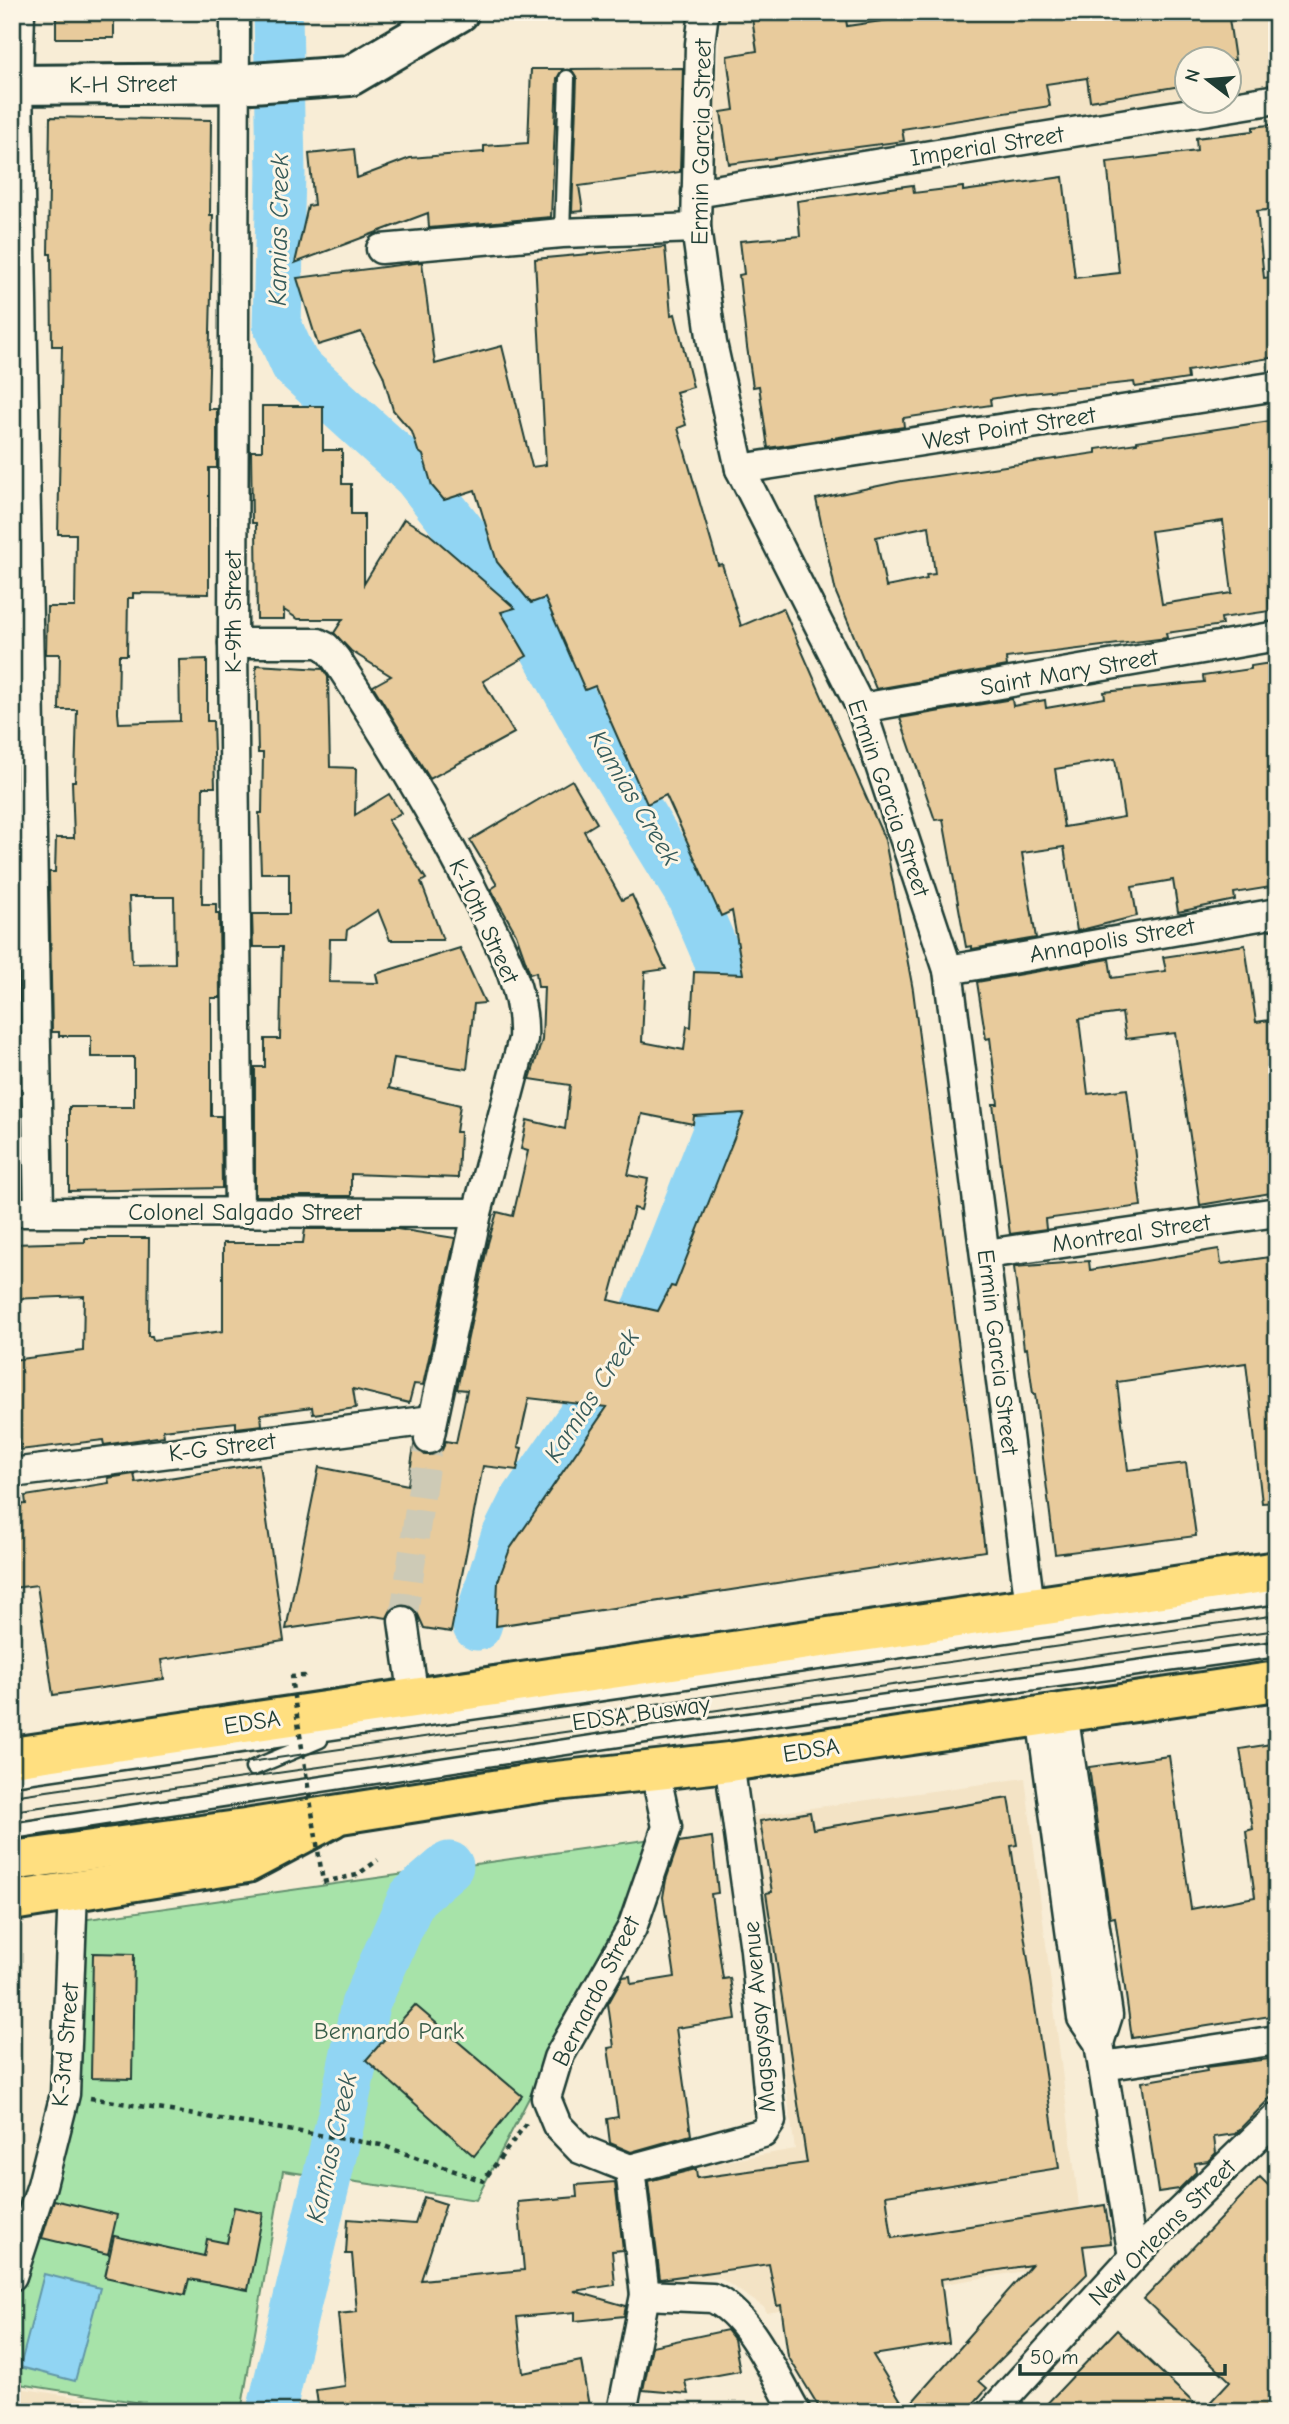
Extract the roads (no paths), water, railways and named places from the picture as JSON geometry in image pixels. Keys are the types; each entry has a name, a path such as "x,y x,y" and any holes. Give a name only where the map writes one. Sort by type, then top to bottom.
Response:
{"main road":[{"name":"EDSA","path":"12,1757 259,1732 491,1685 1277,1571"},
{"name":"EDSA","path":"12,1861 247,1813 345,1812 538,1783 729,1762 1277,1681"},
{"name":"EDSA","path":"12,1742 412,1685 491,1685"},
{"name":"EDSA","path":"12,1901 247,1863 345,1812"}],"street":[{"path":"20,12 15,85 25,1212"},
{"name":"K-9th Street","path":"235,12 243,83 233,643 239,1212"},
{"name":"K-H Street","path":"15,85 311,82 350,76 459,12"},
{"name":"Ermin Garcia Street","path":"704,12 700,44 695,228 712,343 740,469 861,708 948,970 1030,1606"},
{"name":"Imperial Street","path":"696,193 1269,96"},
{"path":"381,249 562,233 695,228"},
{"name":"West Point Street","path":"740,469 1277,386"},
{"name":"Saint Mary Street","path":"861,708 1277,636"},
{"name":"K-10th Street","path":"233,643 309,642 326,647 398,754 506,958 524,1015 523,1039 477,1213 430,1429"},
{"name":"Annapolis Street","path":"948,970 1277,912"},
{"name":"Colonel Salgado Street","path":"25,1212 477,1213"},
{"name":"Montreal Street","path":"986,1254 1277,1212"},
{"name":"K-G Street","path":"12,1474 430,1429"},
{"path":"403,1621 412,1685"},
{"path":"1052,1713 1083,2018 1101,2054 1133,2257"},
{"name":"Magsaysay Avenue","path":"630,2169 763,2133 771,2121 755,1950 729,1762"},
{"name":"Bernardo Street","path":"630,2169 580,2149 557,2125 546,2098 558,2058 632,1928 667,1827 656,1771"},
{"name":"K-3rd Street","path":"12,2276 42,2185 65,2094 73,1891"},
{"path":"1101,2054 1277,2040"},
{"name":"New Orleans Street","path":"992,2412 1133,2257 1277,2117"},
{"path":"622,2412 645,2295 630,2169"},
{"path":"645,2295 712,2298 721,2302 746,2327 796,2412"}],"lane":[{"path":"562,233 567,78"},
{"name":"EDSA Busway","path":"12,1778 259,1732 339,1732 1277,1596"},
{"name":"EDSA Busway","path":"12,1831 247,1813 645,1735 1277,1649"},
{"path":"253,1768 339,1732 491,1685"}],"water":[{"path":"44,2274 100,2288 75,2381 20,2367"}],"waterway":[{"name":"Kamias Creek","path":"278,12 281,173 277,325 295,365 417,476 525,614 591,733 691,896 718,959 728,1008 719,1044 721,1121 648,1306 622,1359 522,1504 504,1540 477,1626"},
{"name":"Kamias Creek","path":"271,2412 342,2114 365,2005 412,1898 449,1866"}],"tunnel":[{"path":"403,1621 429,1439"}],"tram line":[{"path":"12,1796 1277,1615"},
{"path":"12,1811 1277,1630"}],"park label":[{"name":"Bernardo Park","path":"389,2031"}]}
